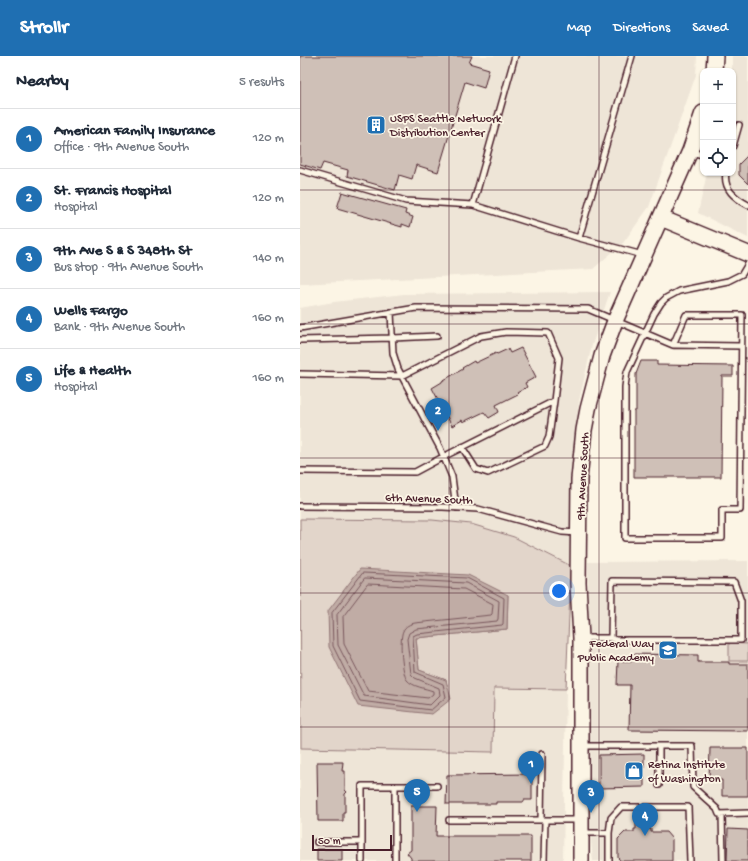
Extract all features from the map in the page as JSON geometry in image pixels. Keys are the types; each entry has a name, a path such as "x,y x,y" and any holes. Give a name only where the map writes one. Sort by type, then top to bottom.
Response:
{"street":[{"path":"714,68 715,56"},
{"name":"9th Avenue South","path":"581,861 581,638 578,607 579,479 585,423 592,390 602,356 615,321 661,218 697,153 700,134"},
{"path":"661,218 748,254"}],"lane":[{"path":"474,205 515,56"},
{"path":"579,238 632,56"},
{"path":"735,140 739,125"},
{"path":"300,170 406,201 474,205 579,238 644,255"},
{"path":"726,176 725,181 730,194 739,201 748,204"},
{"path":"673,345 686,315 742,315 740,510 722,510 722,538 625,538 624,387 627,372 645,333 657,308 666,298 686,289 733,280 742,274 748,264"},
{"path":"300,328 416,308 588,309 673,345 742,346"},
{"path":"391,312 393,352 398,369 443,456 452,477 456,508"},
{"path":"300,374 402,376 481,336 506,332 548,333 559,358 549,437 545,446 488,473 476,469 462,447"},
{"path":"300,340 437,336"},
{"path":"300,471 415,472 443,456 554,401"},
{"name":"6th Avenue South","path":"300,506 478,509 562,532 579,533"},
{"path":"581,638 611,638 616,640 741,640 741,601 734,582 612,581 611,638"},
{"path":"582,746 692,746 693,787 717,809 719,814 748,814"},
{"path":"659,746 659,785"},
{"path":"542,754 544,861"},
{"path":"362,861 362,786 437,786"},
{"path":"395,786 395,861"},
{"path":"609,861 609,833 611,818 621,807 688,807 690,861"},
{"path":"722,814 723,861"},
{"path":"449,820 543,820 581,826 609,833"},
{"path":"317,842 362,842"}],"shaded area":[{"name":"USPS Seattle Network Distribution Center","path":"300,56 697,56 696,75 649,207 623,243 593,269 300,284"},
{"path":"732,56 748,56 748,238 698,213 706,176 736,176 736,68 732,68"},
{"path":"610,292 592,345 579,401 574,460 571,566 514,537 471,524 432,520 300,519 300,308 334,302 404,294"},
{"path":"300,519 432,520 471,524 514,537 571,566 566,689 494,688 493,752 301,748","holes":["508,595 507,629 416,638 419,670 446,680 329,647"]},
{"path":"748,561 748,861 593,861 589,822 588,562"},
{"path":"729,643 748,644 748,661 729,661"},
{"path":"494,688 566,689 563,861 300,861 300,747 493,752"}],"water":[{"path":"360,569 468,575 508,595 507,629 416,638 419,670 446,680 451,699 432,714 358,706 329,647 328,611"}],"building":[{"name":"USPS Seattle Network Distribution Center","path":"300,56 472,56 469,63 489,69 484,88 465,82 438,172 416,165 412,179 399,175 395,190 347,176 348,170 323,163 320,170 300,164"},
{"path":"748,155 748,184 739,175 739,164"},
{"path":"342,192 406,210 405,214 413,217 410,227 402,224 402,227 337,208"},
{"path":"521,348 536,377 525,383 527,387 517,393 518,394 496,405 499,412 489,418 484,412 463,422 462,420 452,426 432,388 474,361 475,363 508,349 510,353"},
{"path":"641,361 657,361 657,365 733,366 733,376 722,376 721,477 634,477 634,411 636,411 636,374"},
{"path":"632,654 698,655 698,662 729,662 729,664 748,664 748,731 629,730 630,685 617,685 618,661 632,661"},
{"path":"710,748 748,748 748,796 722,796 722,780 709,780"},
{"path":"644,754 644,787 599,788 599,755"},
{"path":"317,762 343,762 342,771 345,771 345,790 347,792 345,794 345,812 343,812 343,821 318,821"},
{"path":"532,774 532,800 524,800 524,802 496,802 496,804 446,804 447,775"},
{"path":"411,806 437,806 436,836 531,836 531,861 411,861 411,858 407,853 411,850"},
{"path":"636,811 650,811 649,829 651,829 651,832 666,832 672,839 672,861 621,861 618,858 618,839 625,832 634,832 634,829 636,829"},
{"path":"728,829 748,830 748,861 727,861"},
{"path":"317,849 342,849 342,861 317,861"}],"place":[{"name":"USPS Seattle Network Distribution Center","path":"376,125"},
{"name":"St. Francis Hospital","path":"438,431"},
{"name":"Federal Way Public Academy","path":"668,650"},
{"name":"Retina Institute of Washington","path":"634,771"},
{"name":"American Family Insurance","path":"531,784"},
{"name":"Life & Health","path":"417,812"},
{"name":"9th Ave S & S 348th St","path":"591,813"},
{"name":"Wells Fargo","path":"645,836"}]}
